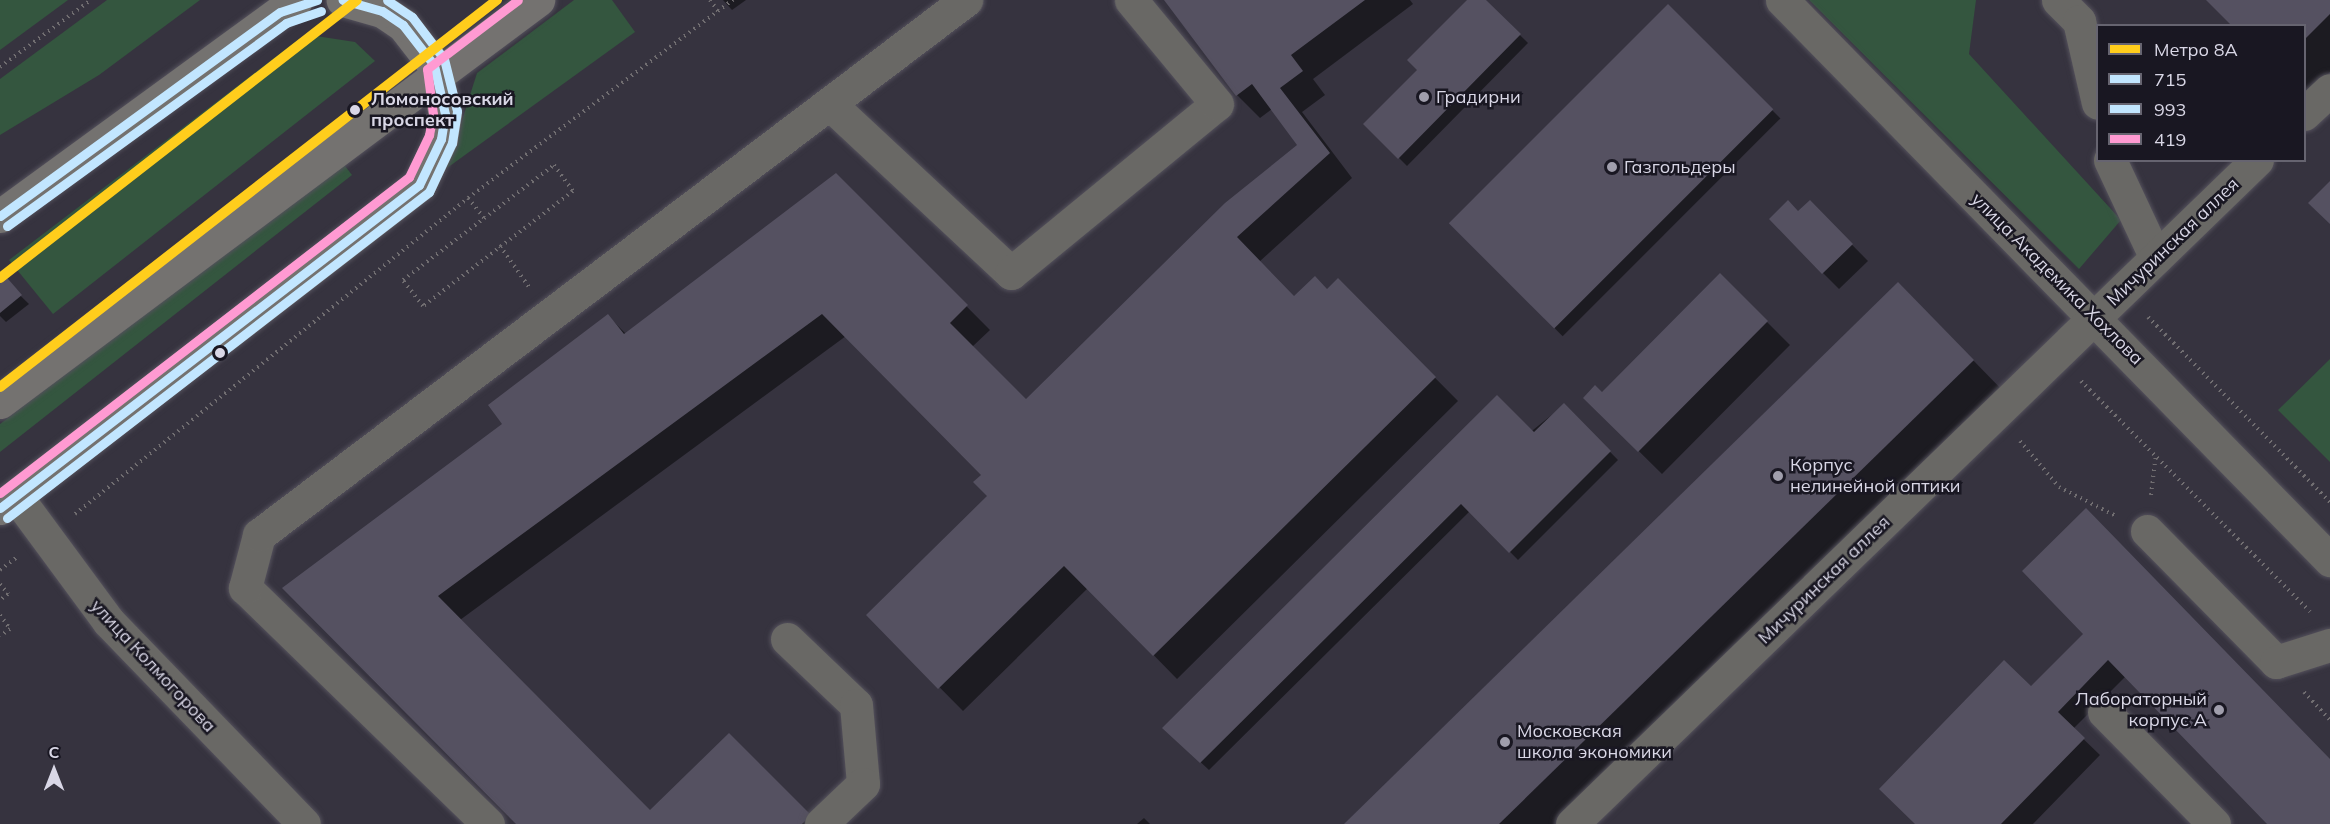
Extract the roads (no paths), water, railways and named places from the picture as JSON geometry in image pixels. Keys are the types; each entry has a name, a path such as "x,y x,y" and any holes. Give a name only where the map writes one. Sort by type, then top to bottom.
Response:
{"main road":[{"path":"0,216 288,6 317,0"},
{"path":"8,502 418,185 441,139 445,114 437,75 403,25 382,11 343,0"},
{"path":"0,402 538,0"}],"street":[{"path":"488,824 245,588 259,535 832,106 966,0"},
{"path":"832,106 1011,273 1217,104 1131,0"},
{"name":"улица Академика Хохлова","path":"1782,0 2330,560"},
{"path":"2058,0 2079,21 2096,98"},
{"path":"2306,112 2330,90"},
{"path":"2111,162 2156,258"},
{"name":"Мичуринская аллея","path":"1572,824 2255,162"},
{"name":"улица Колмогорова","path":"8,502 45,538 108,621 304,824"},
{"path":"2147,531 2276,662 2330,645"},
{"path":"787,639 856,705 863,784 821,824"},
{"path":"2104,712 2214,824"}],"metro line":[{"name":"8А","path":"0,278 357,0"},
{"name":"8А","path":"0,387 497,0"}],"place":[{"name":"Градирни","path":"1424,97"},
{"name":"Ломоносовский проспект","path":"355,110"},
{"name":"Газгольдеры","path":"1612,167"},
{"name":"Корпус нелинейной оптики","path":"1778,476"},
{"name":"Лабораторный корпус А","path":"2219,710"},
{"name":"Московская школа экономики","path":"1505,742"}]}
